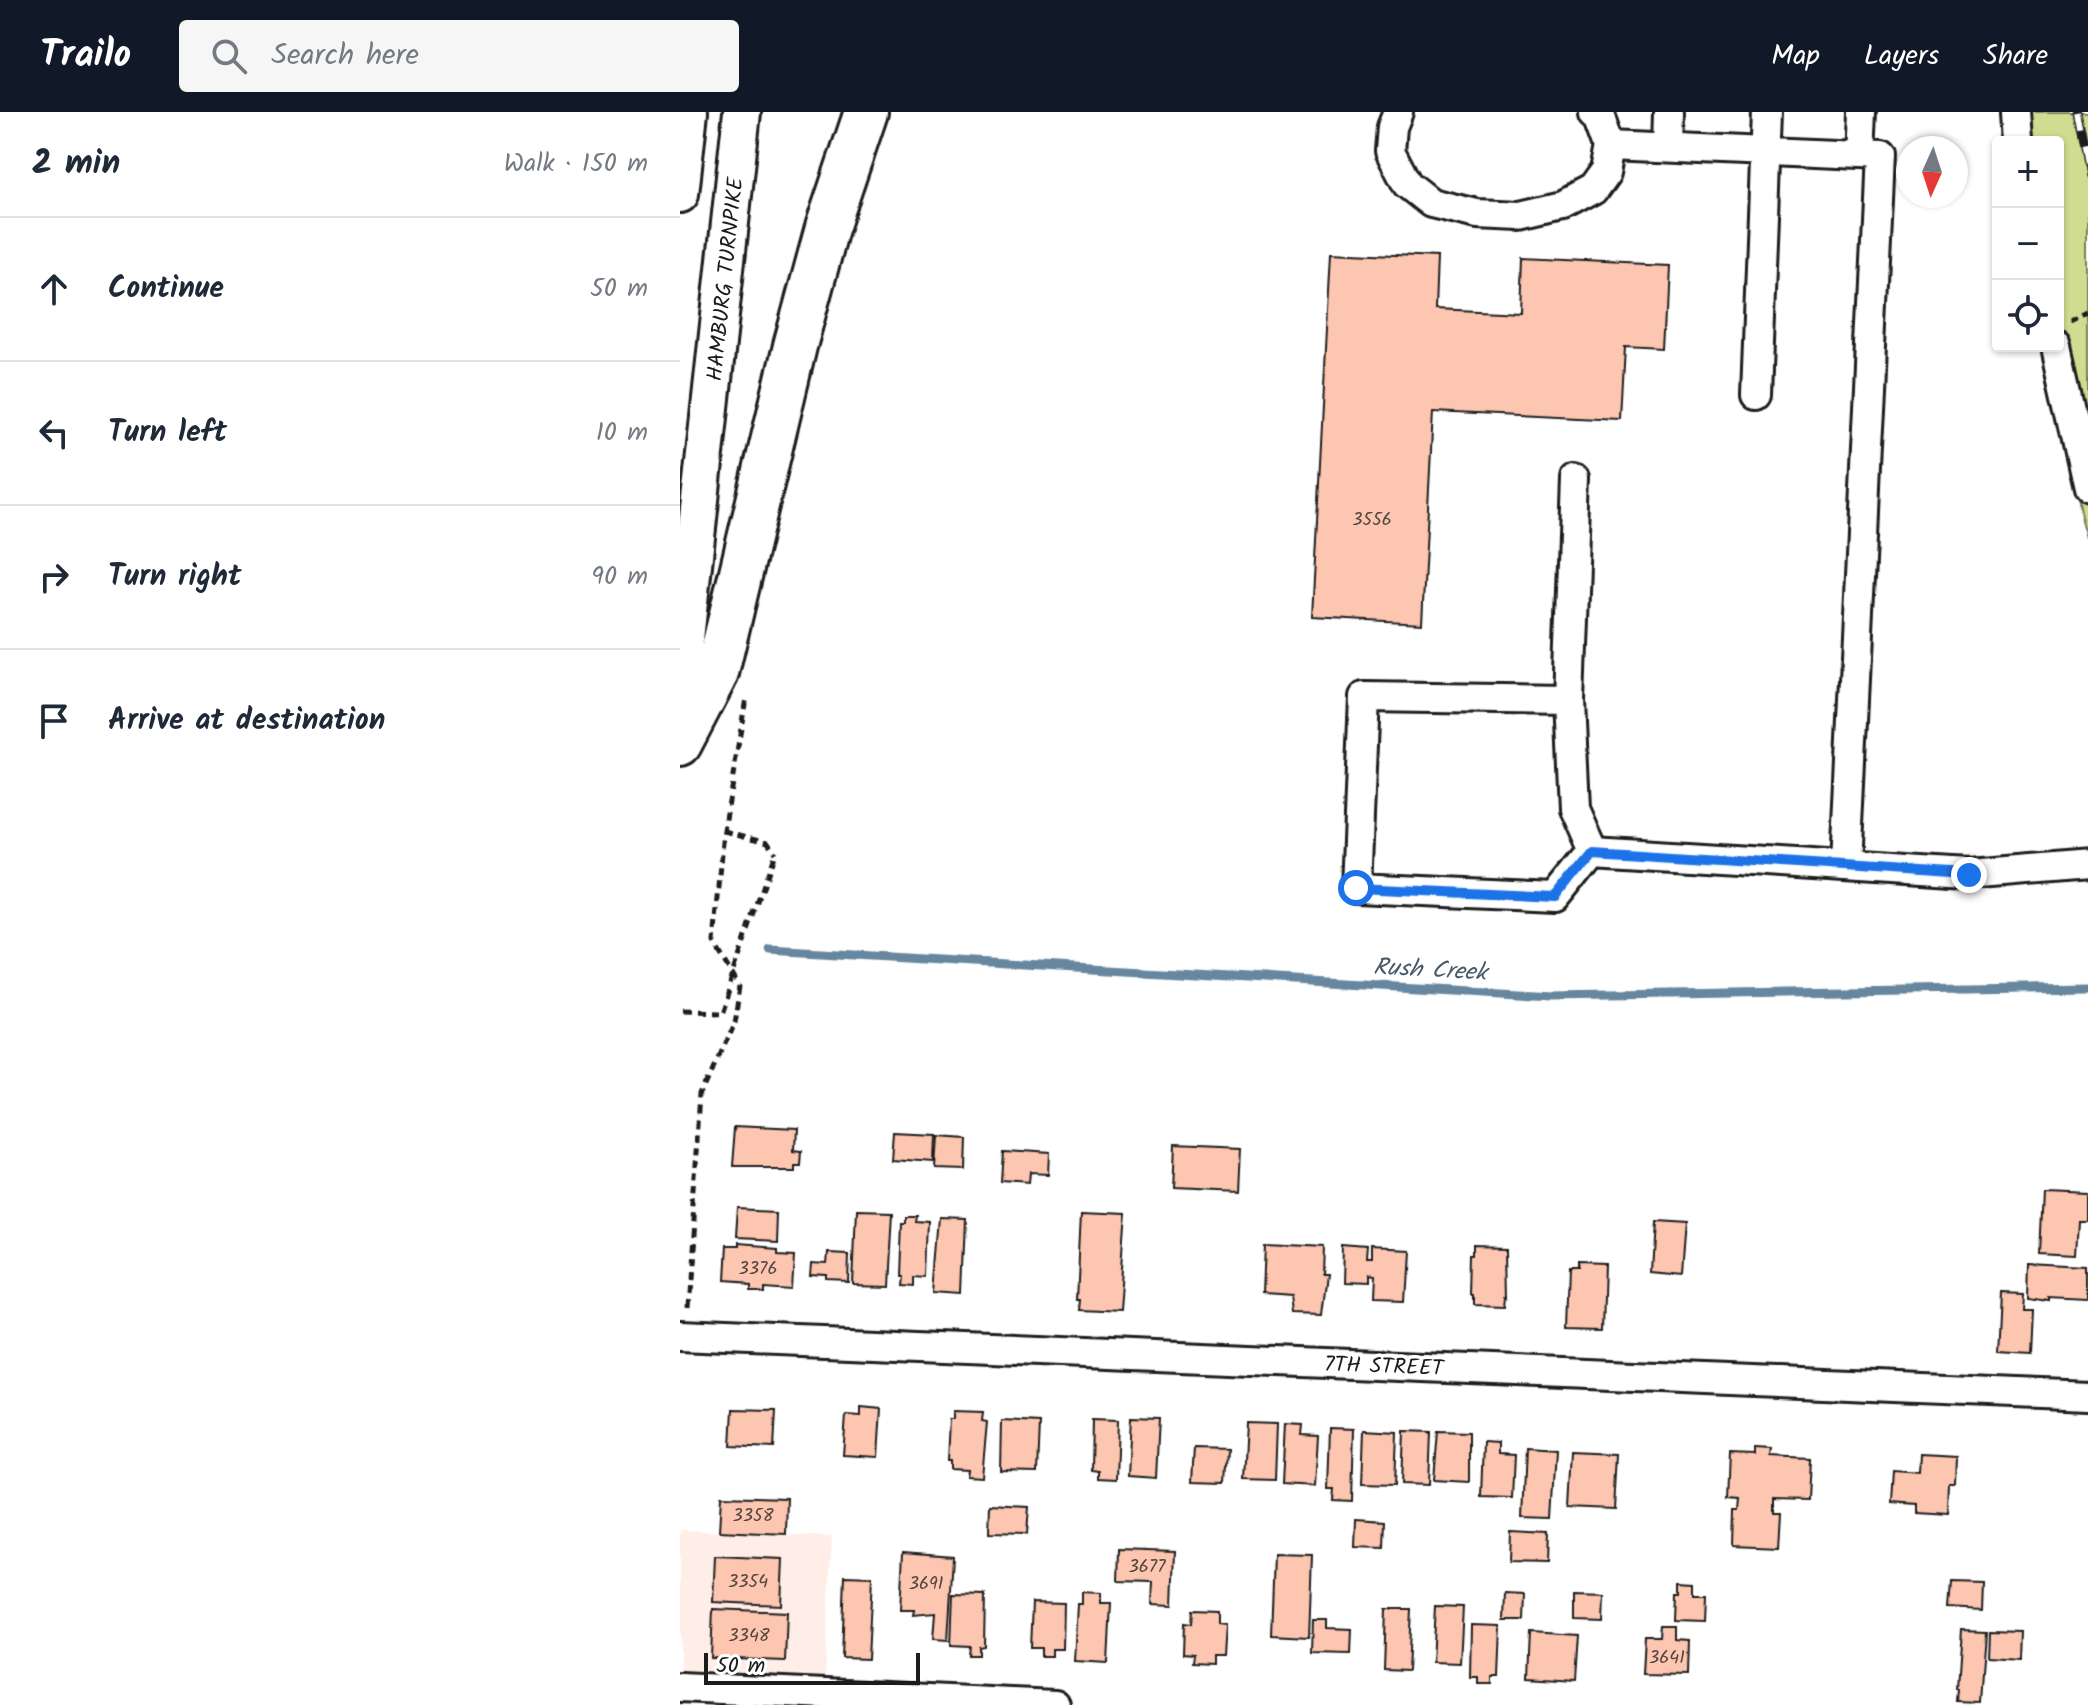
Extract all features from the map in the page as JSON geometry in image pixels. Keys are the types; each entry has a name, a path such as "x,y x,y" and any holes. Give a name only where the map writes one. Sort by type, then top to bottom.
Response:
{"highway":[{"path":"680,744 717,673 795,346 827,228 866,112"}],"main road":[{"path":"680,194 689,112"},
{"name":"HAMBURG TURNPIKE","path":"680,685 742,112"}],"street":[{"path":"1398,112 1392,127 1390,151 1407,184 1431,203 1477,214 1521,216 1563,206 1593,190 1606,172 1611,145 1600,115 1596,112"},
{"path":"1668,147 1669,112"},
{"path":"1756,395 1767,112"},
{"path":"1859,156 1861,112"},
{"path":"2016,112 2018,136"},
{"path":"1611,145 1880,157 1846,867"},
{"path":"2057,352 2088,488"},
{"path":"1576,480 1568,700 1573,808 1592,851"},
{"path":"1568,700 1364,697 1356,888 1555,897 1592,851"},
{"path":"1592,851 1969,875 2088,865"},
{"name":"7TH STREET","path":"680,1336 2088,1395"},
{"path":"680,1687 1055,1705"}],"path":[{"path":"687,1308 702,1094 734,1021 740,986 714,943 724,831 747,692"},
{"path":"680,1011 720,1012 775,853 768,842 724,831"}],"shaded area":[{"path":"680,1530 832,1537 824,1705 680,1705"}],"green space":[{"path":"2000,112 2088,112 2088,541 2047,352 2064,352 2064,136 2003,136"}],"building":[{"path":"1331,252 1437,257 1435,309 1521,313 1523,258 1668,265 1664,349 1626,347 1622,421 1433,412 1422,623 1312,617"},
{"path":"735,1127 794,1130 793,1150 801,1151 800,1162 794,1162 794,1167 732,1167"},
{"path":"895,1132 934,1134 933,1162 893,1159"},
{"path":"936,1135 964,1137 963,1170 934,1169"},
{"path":"1173,1146 1240,1149 1238,1191 1171,1188"},
{"path":"1002,1151 1049,1154 1048,1175 1028,1174 1027,1185 1000,1183"},
{"path":"2042,1189 2088,1191 2088,1219 2079,1219 2077,1256 2039,1254"},
{"path":"737,1207 779,1209 778,1241 735,1239"},
{"path":"856,1210 889,1211 885,1284 853,1283"},
{"path":"1081,1211 1126,1213 1119,1312 1079,1310"},
{"path":"903,1215 915,1215 914,1221 930,1222 928,1276 913,1275 913,1284 899,1283 900,1274 897,1274 899,1221 903,1221"},
{"path":"942,1219 968,1220 965,1295 936,1293"},
{"path":"1653,1222 1685,1224 1681,1277 1650,1274"},
{"path":"1262,1244 1322,1247 1321,1274 1326,1274 1321,1315 1292,1314 1290,1297 1260,1295"},
{"path":"735,1245 777,1248 777,1252 796,1253 794,1286 763,1284 763,1289 748,1289 748,1284 720,1282 722,1249 735,1249"},
{"path":"1477,1245 1507,1246 1508,1295 1505,1305 1475,1304 1474,1255 1477,1255"},
{"path":"1343,1248 1368,1250 1367,1262 1372,1262 1372,1249 1406,1251 1403,1302 1371,1301 1372,1278 1366,1277 1366,1284 1342,1283"},
{"path":"829,1252 850,1253 849,1283 828,1282 828,1278 813,1277 814,1264 828,1265"},
{"path":"2029,1265 2088,1268 2088,1300 2028,1298"},
{"path":"1577,1266 1604,1267 1602,1328 1566,1327 1568,1272 1577,1272"},
{"path":"2001,1293 2023,1294 2022,1309 2032,1309 2030,1353 1998,1351"},
{"path":"861,1407 881,1409 878,1457 843,1455 846,1415 861,1416"},
{"path":"733,1409 776,1410 774,1448 731,1446"},
{"path":"953,1411 983,1412 982,1421 987,1422 982,1477 966,1476 967,1470 950,1469 950,1461 947,1461 949,1419 953,1419"},
{"path":"1131,1417 1159,1418 1156,1478 1128,1476"},
{"path":"1092,1419 1118,1420 1116,1479 1098,1478 1098,1471 1091,1470"},
{"path":"1002,1421 1039,1423 1037,1473 1001,1472"},
{"path":"1246,1423 1277,1424 1275,1480 1243,1479"},
{"path":"1285,1424 1303,1425 1302,1435 1318,1436 1315,1486 1282,1484"},
{"path":"1330,1428 1354,1429 1352,1501 1333,1500 1334,1489 1328,1489"},
{"path":"1364,1430 1397,1432 1395,1485 1362,1484"},
{"path":"1404,1431 1431,1432 1429,1485 1402,1484"},
{"path":"1438,1431 1469,1432 1469,1482 1434,1480"},
{"path":"1483,1442 1498,1443 1498,1454 1514,1455 1512,1498 1481,1497"},
{"path":"1194,1448 1227,1449 1225,1483 1192,1482"},
{"path":"1525,1448 1556,1450 1552,1519 1522,1518"},
{"path":"1755,1448 1772,1449 1771,1456 1810,1458 1808,1500 1774,1499 1774,1512 1781,1512 1779,1547 1734,1545 1735,1510 1739,1510 1740,1498 1728,1497 1730,1454 1755,1455"},
{"path":"1573,1452 1619,1454 1616,1509 1570,1507"},
{"path":"1918,1454 1956,1456 1955,1486 1949,1486 1948,1515 1914,1513 1914,1506 1889,1504 1891,1471 1917,1473"},
{"path":"721,1496 787,1498 786,1534 719,1531"},
{"path":"990,1505 1029,1507 1027,1534 989,1533"},
{"path":"1356,1519 1385,1521 1384,1548 1355,1547"},
{"path":"1510,1532 1548,1534 1547,1563 1509,1562"},
{"path":"1119,1549 1175,1551 1173,1605 1152,1604 1153,1582 1118,1581"},
{"path":"903,1552 953,1556 948,1640 933,1639 935,1613 913,1615 914,1610 900,1610"},
{"path":"1274,1554 1312,1555 1309,1637 1271,1635"},
{"path":"715,1556 783,1559 781,1605 713,1602"},
{"path":"845,1576 872,1577 868,1659 842,1658"},
{"path":"1681,1581 1695,1582 1695,1593 1706,1593 1705,1621 1676,1620 1677,1592 1681,1592"},
{"path":"1952,1581 1982,1582 1981,1610 1950,1608"},
{"path":"1574,1591 1603,1592 1602,1619 1574,1618"},
{"path":"1082,1592 1101,1593 1101,1603 1111,1603 1108,1663 1075,1661 1078,1604 1082,1604"},
{"path":"1505,1593 1525,1594 1524,1620 1504,1620"},
{"path":"953,1594 985,1595 984,1646 979,1647 979,1655 969,1655 970,1646 951,1645"},
{"path":"1032,1602 1064,1603 1063,1649 1052,1649 1052,1656 1041,1656 1041,1648 1030,1648"},
{"path":"1435,1606 1463,1607 1460,1663 1432,1662"},
{"path":"713,1609 787,1612 785,1661 711,1658"},
{"path":"1386,1609 1411,1609 1408,1671 1384,1670"},
{"path":"1192,1610 1217,1611 1217,1624 1225,1625 1223,1656 1212,1656 1212,1664 1192,1663 1193,1655 1183,1654 1184,1623 1191,1624"},
{"path":"1313,1620 1327,1620 1327,1628 1352,1629 1351,1654 1312,1653"},
{"path":"1471,1625 1501,1626 1499,1677 1492,1677 1492,1684 1478,1684 1478,1677 1470,1677"},
{"path":"1663,1626 1677,1626 1677,1640 1690,1641 1689,1675 1643,1674 1645,1639 1662,1639"},
{"path":"1961,1629 1985,1630 1980,1703 1958,1702"},
{"path":"1988,1630 2020,1631 2019,1660 1987,1658"},
{"path":"1531,1633 1577,1636 1574,1681 1529,1678"}],"waterway":[{"name":"Rush Creek","path":"770,950 1551,996 2088,987"}],"railway":[{"path":"2076,112 2088,176"}],"route":[{"path":"1356,888 1555,897 1592,851 1969,875"}]}
